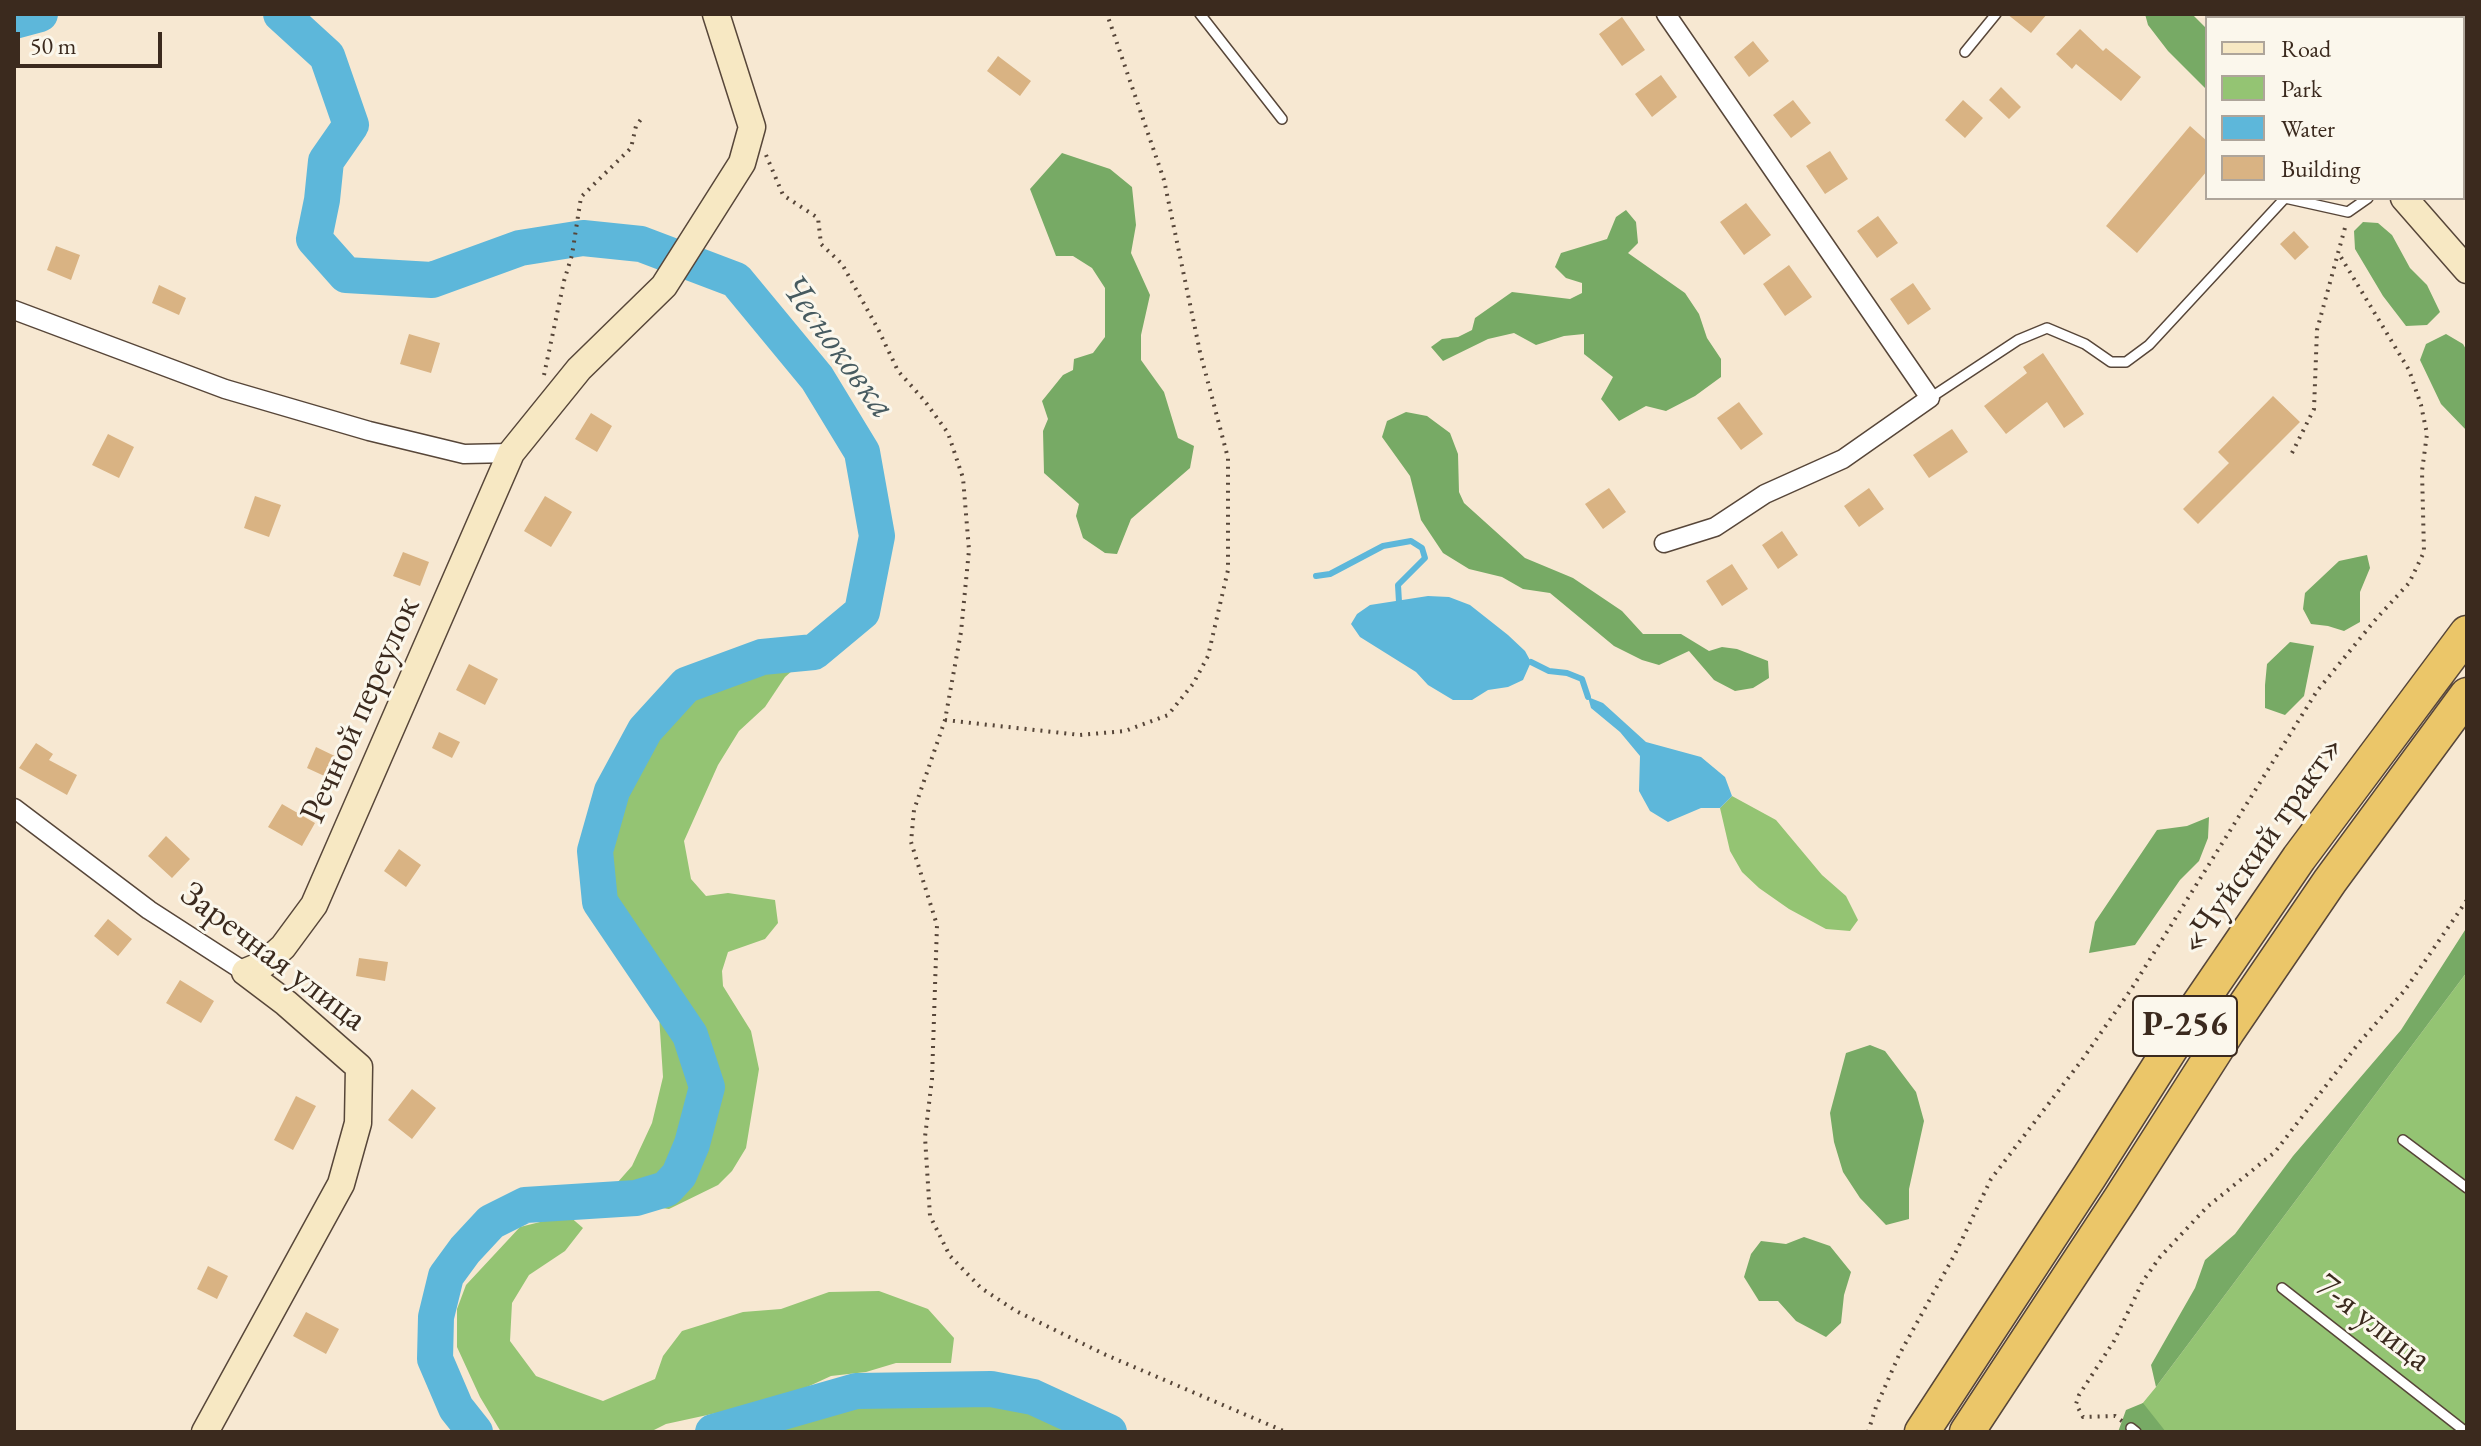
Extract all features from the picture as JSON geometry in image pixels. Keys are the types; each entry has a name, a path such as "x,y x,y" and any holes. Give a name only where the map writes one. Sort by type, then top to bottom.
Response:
{"highway":[{"name":"«Чуйский тракт»","path":"1922,1432 2195,1010 2393,729 2467,633"},
{"name":"Р-256","path":"1967,1432 2227,1032 2330,881 2467,695"}],"street":[{"path":"716,14 752,127"},
{"path":"1664,543 1715,527 1765,494 1843,459 1930,398 1666,14"},
{"name":"Речной переулок","path":"245,972 264,964 283,947 314,905 420,668 511,453 579,369 664,286 742,163 752,127"},
{"path":"2406,200 2467,270"},
{"path":"14,310 225,389 369,431 464,454 511,453"},
{"name":"Заречная улица","path":"14,808 149,910 245,972 286,1003 359,1067 358,1123 341,1184 205,1432"}],"lane":[{"path":"1200,14 1282,119"},
{"path":"1965,52 1996,14"},
{"path":"1930,398 2018,340 2047,328 2085,344 2111,362 2126,362 2149,345 2283,200"},
{"path":"2294,200 2348,212 2365,200"},
{"path":"2403,1140 2467,1188"},
{"name":"7-я улица","path":"2282,1288 2466,1432"}],"path":[{"path":"945,720 1080,735 1125,731 1168,715 1193,684 1208,656 1228,570 1228,458 1200,352 1164,180 1107,14"},
{"path":"542,382 572,255 581,197 631,148 636,126 642,118"},
{"path":"752,127 783,195 818,218 821,244 842,264 898,371 948,433 963,478 969,550 961,632 945,720 914,810 911,842 937,925 932,1079 925,1137 930,1216 950,1256 981,1288 1016,1311 1106,1355 1286,1432"},
{"path":"2292,453 2314,409 2317,330 2348,212"},
{"path":"1868,1432 1899,1355 1955,1254 1991,1179 2082,1060 2132,988 2317,691 2409,583 2424,552 2422,471 2427,434 2421,405 2409,370 2339,254"},
{"path":"2133,1430 2115,1416 2083,1417 2076,1404 2114,1341 2143,1281 2160,1257 2207,1207 2275,1152 2358,1044 2405,990 2467,900"}],"green space":[{"path":"2145,14 2192,14 2205,27 2205,88 2168,51 2148,25"},
{"path":"1062,153 1110,169 1132,187 1136,225 1131,253 1150,295 1141,335 1141,360 1164,392 1178,438 1194,446 1190,468 1131,519 1117,554 1105,553 1083,538 1076,516 1079,504 1044,473 1043,431 1048,419 1042,401 1063,375 1073,370 1074,359 1093,353 1105,337 1105,288 1092,268 1073,256 1056,256 1030,189"},
{"path":"1626,210 1636,222 1638,243 1628,253 1685,293 1721,359 1721,377 1695,396 1666,411 1646,406 1619,421 1601,399 1613,377 1584,354 1584,334 1564,336 1536,345 1514,333 1488,339 1443,361 1431,347 1442,339 1458,337 1472,330 1475,318 1512,292 1570,299 1582,293 1582,283 1566,278 1555,267 1561,253 1607,239 1616,217"},
{"path":"2363,222 2378,223 2392,235 2410,268 2427,285 2440,312 2427,325 2406,326 2383,296 2355,249 2354,231"},
{"path":"2446,334 2463,344 2467,351 2467,431 2441,404 2420,360 2426,344"},
{"path":"1406,412 1427,416 1450,433 1458,454 1459,492 1464,503 1525,558 1573,578 1622,611 1643,634 1681,634 1709,651 1722,647 1737,649 1768,661 1769,678 1753,688 1735,691 1714,680 1689,651 1659,665 1642,660 1614,646 1550,593 1523,589 1502,577 1469,569 1443,553 1421,520 1410,476 1382,437 1387,421"},
{"path":"2367,555 2370,568 2360,592 2360,622 2344,631 2311,624 2303,609 2305,593 2339,561"},
{"path":"2290,642 2314,646 2304,696 2285,715 2265,708 2265,685 2267,664"},
{"path":"814,652 785,677 765,707 739,731 718,765 684,841 691,879 706,896 728,893 775,900 778,923 765,939 728,952 722,971 723,986 751,1031 759,1069 746,1148 732,1171 718,1185 669,1209 602,1200 632,1166 652,1123 663,1077 657,984 600,902 595,851 612,791 645,730 686,685 762,657"},
{"path":"1732,796 1776,820 1822,875 1846,896 1858,920 1850,931 1826,929 1789,909 1742,872 1730,851 1720,808"},
{"path":"2209,817 2208,838 2199,861 2180,880 2135,945 2089,953 2095,922 2157,830 2187,826"},
{"path":"2467,927 2467,972 2156,1387 2151,1365 2195,1288 2205,1260 2235,1234 2293,1156 2401,1030"},
{"path":"2467,972 2467,1432 2119,1432 2156,1387"},
{"path":"1870,1045 1885,1051 1916,1092 1924,1121 1909,1189 1909,1219 1886,1225 1860,1198 1843,1172 1830,1113 1846,1053"},
{"path":"568,1215 583,1228 565,1251 529,1275 512,1303 510,1341 536,1376 603,1401 655,1379 663,1356 682,1331 743,1312 781,1309 829,1292 879,1291 928,1309 954,1338 951,1363 896,1363 866,1372 831,1376 781,1399 666,1424 650,1432 501,1432 480,1397 457,1347 457,1309 466,1285 520,1227"},
{"path":"1804,1237 1830,1246 1851,1272 1844,1295 1841,1323 1826,1337 1796,1321 1778,1301 1759,1301 1744,1277 1751,1254 1761,1241 1786,1244"},
{"path":"991,1389 1033,1397 1109,1432 713,1432 856,1391"},
{"path":"2143,1403 2166,1432 2118,1432 2126,1410"}],"water":[{"path":"1428,596 1449,597 1470,605 1508,635 1525,651 1531,662 1523,680 1508,687 1488,690 1472,700 1453,700 1428,685 1416,672 1360,637 1351,624 1357,614 1370,605"},
{"path":"1588,697 1603,703 1646,742 1701,757 1725,777 1732,796 1720,808 1701,808 1668,822 1650,811 1639,791 1640,756 1620,732 1591,708"}],"building":[{"path":"2007,14 2047,14 2031,33"},
{"path":"1622,17 1645,50 1622,66 1599,34"},
{"path":"2080,29 2103,51 2106,48 2141,77 2121,101 2076,64 2072,69 2056,54"},
{"path":"1753,41 1769,61 1749,77 1734,57"},
{"path":"998,56 1031,81 1020,96 987,71"},
{"path":"1661,75 1677,97 1652,117 1635,94"},
{"path":"2001,87 2021,107 2009,119 1989,100"},
{"path":"1793,100 1811,123 1791,138 1773,115"},
{"path":"1963,100 1983,118 1965,138 1945,120"},
{"path":"2190,126 2205,139 2205,173 2137,253 2106,226"},
{"path":"1830,151 1848,179 1825,194 1806,166"},
{"path":"1746,203 1771,235 1744,255 1720,222"},
{"path":"1878,216 1898,243 1877,258 1857,231"},
{"path":"2294,231 2309,247 2295,260 2280,244"},
{"path":"56,246 80,255 71,280 47,270"},
{"path":"1789,265 1812,297 1785,316 1763,284"},
{"path":"1913,283 1931,309 1908,325 1890,299"},
{"path":"159,285 186,298 179,315 152,303"},
{"path":"409,334 440,343 431,373 400,364"},
{"path":"2043,353 2084,414 2064,428 2047,402 2006,434 1984,406 2027,373 2023,367"},
{"path":"2273,396 2300,422 2198,524 2183,509 2229,463 2218,452"},
{"path":"1739,402 1763,434 1741,450 1717,418"},
{"path":"591,413 612,426 597,452 575,439"},
{"path":"1952,429 1968,452 1929,478 1913,455"},
{"path":"108,434 134,447 119,478 92,465"},
{"path":"1609,488 1626,512 1603,529 1585,504"},
{"path":"1869,488 1884,509 1859,527 1844,506"},
{"path":"255,496 281,505 269,537 244,528"},
{"path":"545,496 572,512 551,547 524,531"},
{"path":"1782,531 1798,555 1778,569 1762,545"},
{"path":"403,552 429,562 420,586 393,576"},
{"path":"1732,564 1748,589 1722,606 1706,581"},
{"path":"469,664 498,679 485,705 456,690"},
{"path":"439,732 460,742 452,758 432,748"},
{"path":"36,743 53,754 49,760 77,775 67,795 19,768"},
{"path":"316,747 343,760 333,780 307,768"},
{"path":"282,804 315,823 302,846 268,827"},
{"path":"166,836 190,859 172,878 148,856"},
{"path":"399,849 421,865 406,887 384,871"},
{"path":"108,919 132,939 118,956 94,936"},
{"path":"359,958 388,962 385,981 356,976"},
{"path":"180,980 214,1001 201,1023 166,1003"},
{"path":"412,1089 436,1108 412,1139 388,1120"},
{"path":"296,1096 316,1106 293,1150 274,1140"},
{"path":"208,1266 228,1276 217,1299 197,1289"},
{"path":"306,1312 339,1329 326,1354 293,1336"}],"waterway":[{"name":"Чесноковка","path":"14,21 40,14"},
{"name":"Чесноковка","path":"281,14 327,56 351,125 326,161 314,239 346,275 432,280 520,248 583,238 641,244 736,280 817,378 862,452 877,536 862,612 814,652 762,657 686,685 645,730 612,791 595,851 600,902 690,1035 707,1087 692,1144 679,1175 666,1189 636,1198 525,1205 491,1222 446,1276 436,1317 435,1359 456,1408 475,1432"},
{"path":"1316,576 1330,574 1383,546 1411,541 1422,548 1425,558 1398,585 1399,602"},
{"path":"1531,662 1549,671 1582,679 1588,697"},
{"name":"Чесноковка","path":"713,1432 856,1391 991,1389 1033,1397 1109,1432"}]}
